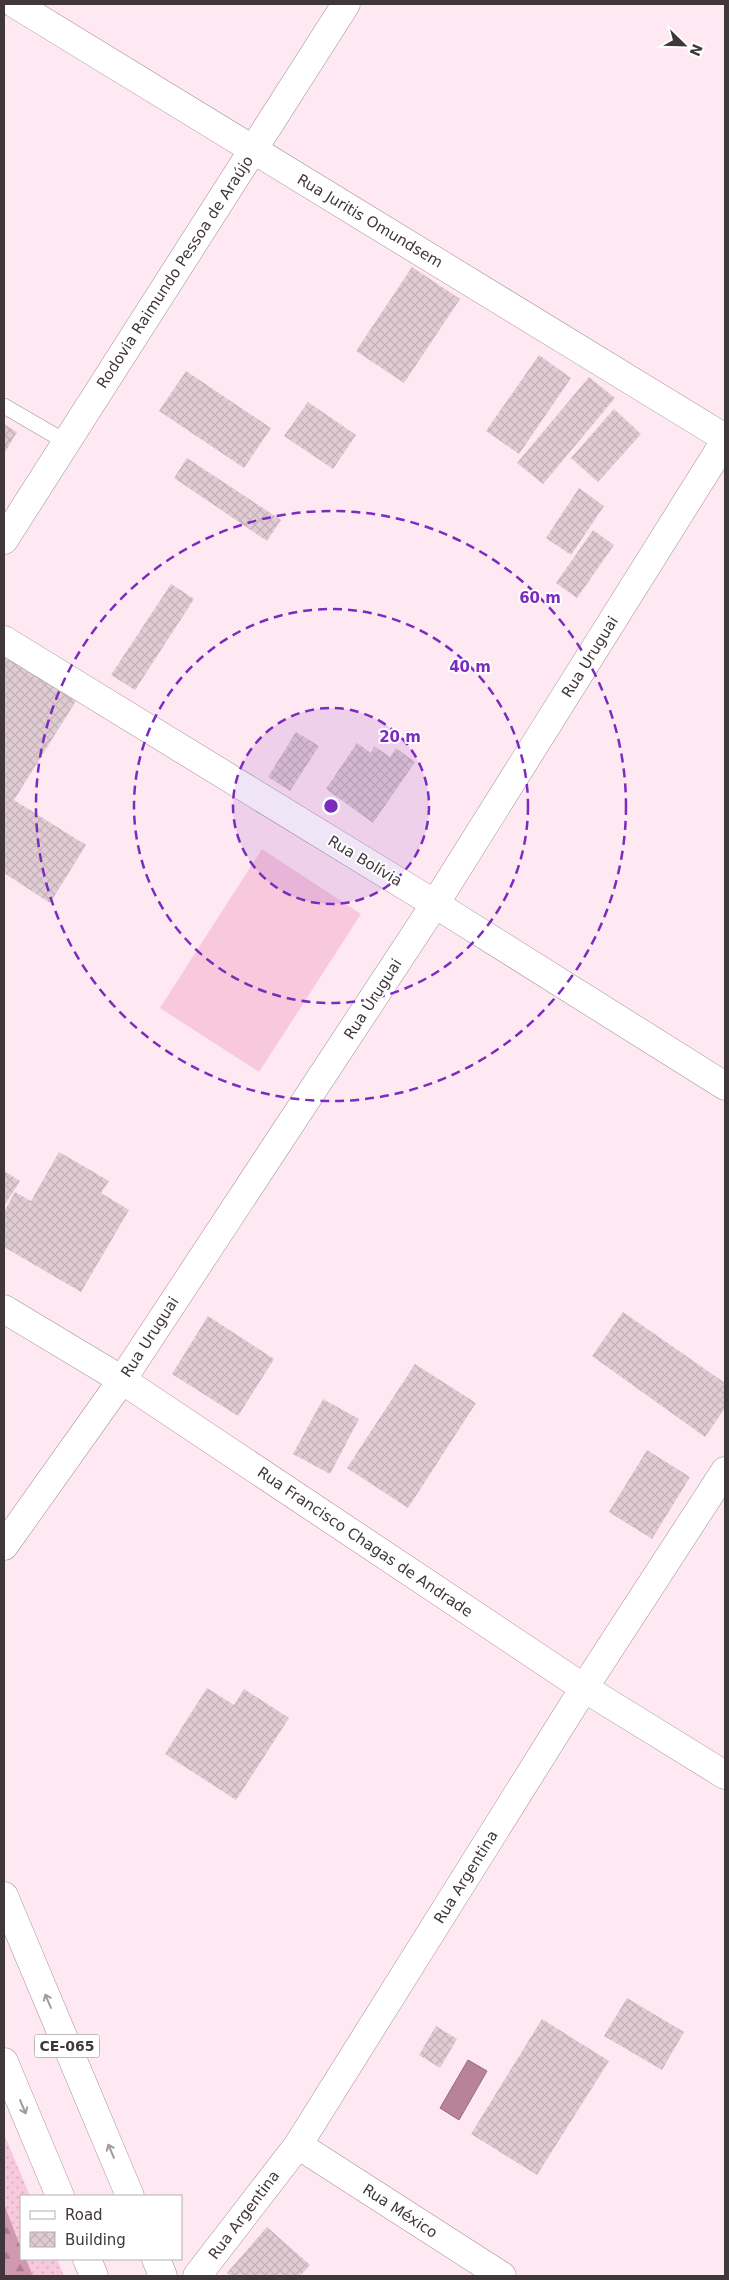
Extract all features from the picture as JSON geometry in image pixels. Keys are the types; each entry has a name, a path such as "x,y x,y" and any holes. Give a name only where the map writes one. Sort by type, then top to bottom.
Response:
{"street":[{"name":"Rua Juritis Omundsem","path":"15,4 725,440"},
{"name":"Rodovia Raimundo Pessoa de Araújo","path":"4,540 346,4"},
{"name":"Rua Uruguai","path":"4,1546 122,1380 435,904 725,440"},
{"name":"Rua Bolívia","path":"4,640 435,904 725,1086"},
{"name":"Rua Francisco Chagas de Andrade","path":"4,1309 122,1380 584,1688 725,1775"},
{"name":"Rua Argentina","path":"197,2276 298,2145 584,1688 725,1471"},
{"name":"CE-065","path":"4,1896 130,2195"},
{"path":"4,2062 60,2195"},
{"name":"Rua México","path":"298,2145 502,2276"},
{"path":"87,2260 94,2276"},
{"path":"156,2260 163,2276"}],"lane":[{"path":"4,406 66,442"}],"shaded area":[{"path":"262,849 361,914 259,1072 160,1008"},
{"path":"468,2060 487,2071 459,2120 440,2108"},
{"path":"4,2134 30,2195 20,2195 20,2245 4,2204"},
{"path":"26,2260 57,2260 64,2276 33,2276"}],"green space":[{"path":"4,2204 20,2245 20,2260 26,2260 33,2276 4,2276"}],"building":[{"path":"412,267 460,299 404,383 356,351"},
{"path":"539,355 571,378 519,454 486,431"},
{"path":"186,371 271,428 244,468 159,411"},
{"path":"589,377 615,398 543,484 517,463"},
{"path":"308,402 356,435 333,469 284,436"},
{"path":"614,409 641,434 598,482 571,458"},
{"path":"4,424 17,432 4,454"},
{"path":"187,458 281,520 267,541 174,478"},
{"path":"579,488 604,506 571,555 546,538"},
{"path":"593,530 614,545 577,598 556,583"},
{"path":"171,584 194,599 135,690 111,675"},
{"path":"4,654 76,701 14,800 86,845 50,903 4,873"},
{"path":"296,732 319,746 290,791 268,777"},
{"path":"357,743 371,753 374,746 390,757 396,748 415,762 373,823 326,789"},
{"path":"59,1152 109,1181 101,1193 129,1210 81,1292 4,1247 4,1212 15,1192 31,1201"},
{"path":"4,1171 20,1181 4,1206"},
{"path":"623,1312 725,1383 725,1408 705,1437 592,1356"},
{"path":"208,1316 274,1359 238,1416 172,1374"},
{"path":"415,1364 476,1403 408,1508 347,1468"},
{"path":"323,1399 359,1419 330,1474 293,1454"},
{"path":"647,1450 690,1477 652,1539 609,1512"},
{"path":"207,1688 234,1705 244,1689 289,1718 236,1800 165,1754"},
{"path":"627,1998 684,2032 662,2070 604,2036"},
{"path":"542,2019 609,2061 537,2175 471,2134"},
{"path":"436,2026 457,2039 440,2068 419,2055"},
{"path":"267,2227 310,2265 300,2276 230,2276 227,2273"}]}
